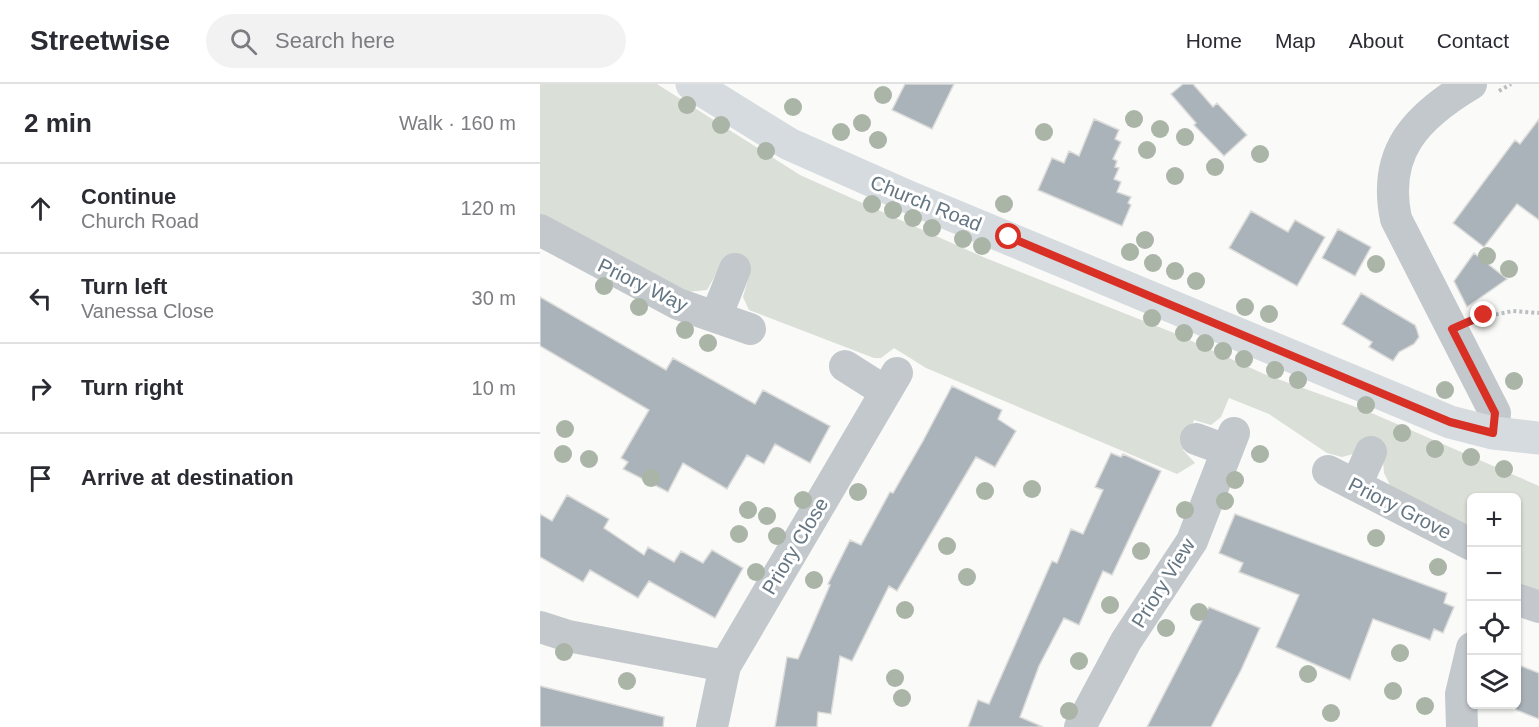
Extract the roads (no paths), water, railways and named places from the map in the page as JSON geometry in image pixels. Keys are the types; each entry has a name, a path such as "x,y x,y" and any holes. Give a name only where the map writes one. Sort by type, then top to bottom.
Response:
{"street":[{"name":"Church Road","path":"692,84 789,144 911,198 1450,422 1493,433 1539,438"},
{"path":"1483,89 1442,103 1415,127 1400,147 1391,183 1396,219 1495,413 1493,433"},
{"name":"Priory Way","path":"540,230 678,304 750,329"},
{"path":"716,317 735,269"},
{"name":"Priory Close","path":"712,727 725,666 892,382 845,366"},
{"name":"Priory View","path":"1080,727 1126,641 1192,541 1230,442 1196,440"},
{"path":"1356,485 1371,452"},
{"name":"Priory Grove","path":"1328,471 1467,542"},
{"path":"1521,601 1539,607"},
{"path":"540,627 568,636 725,666"},
{"path":"1462,727 1461,694 1470,655"}]}
